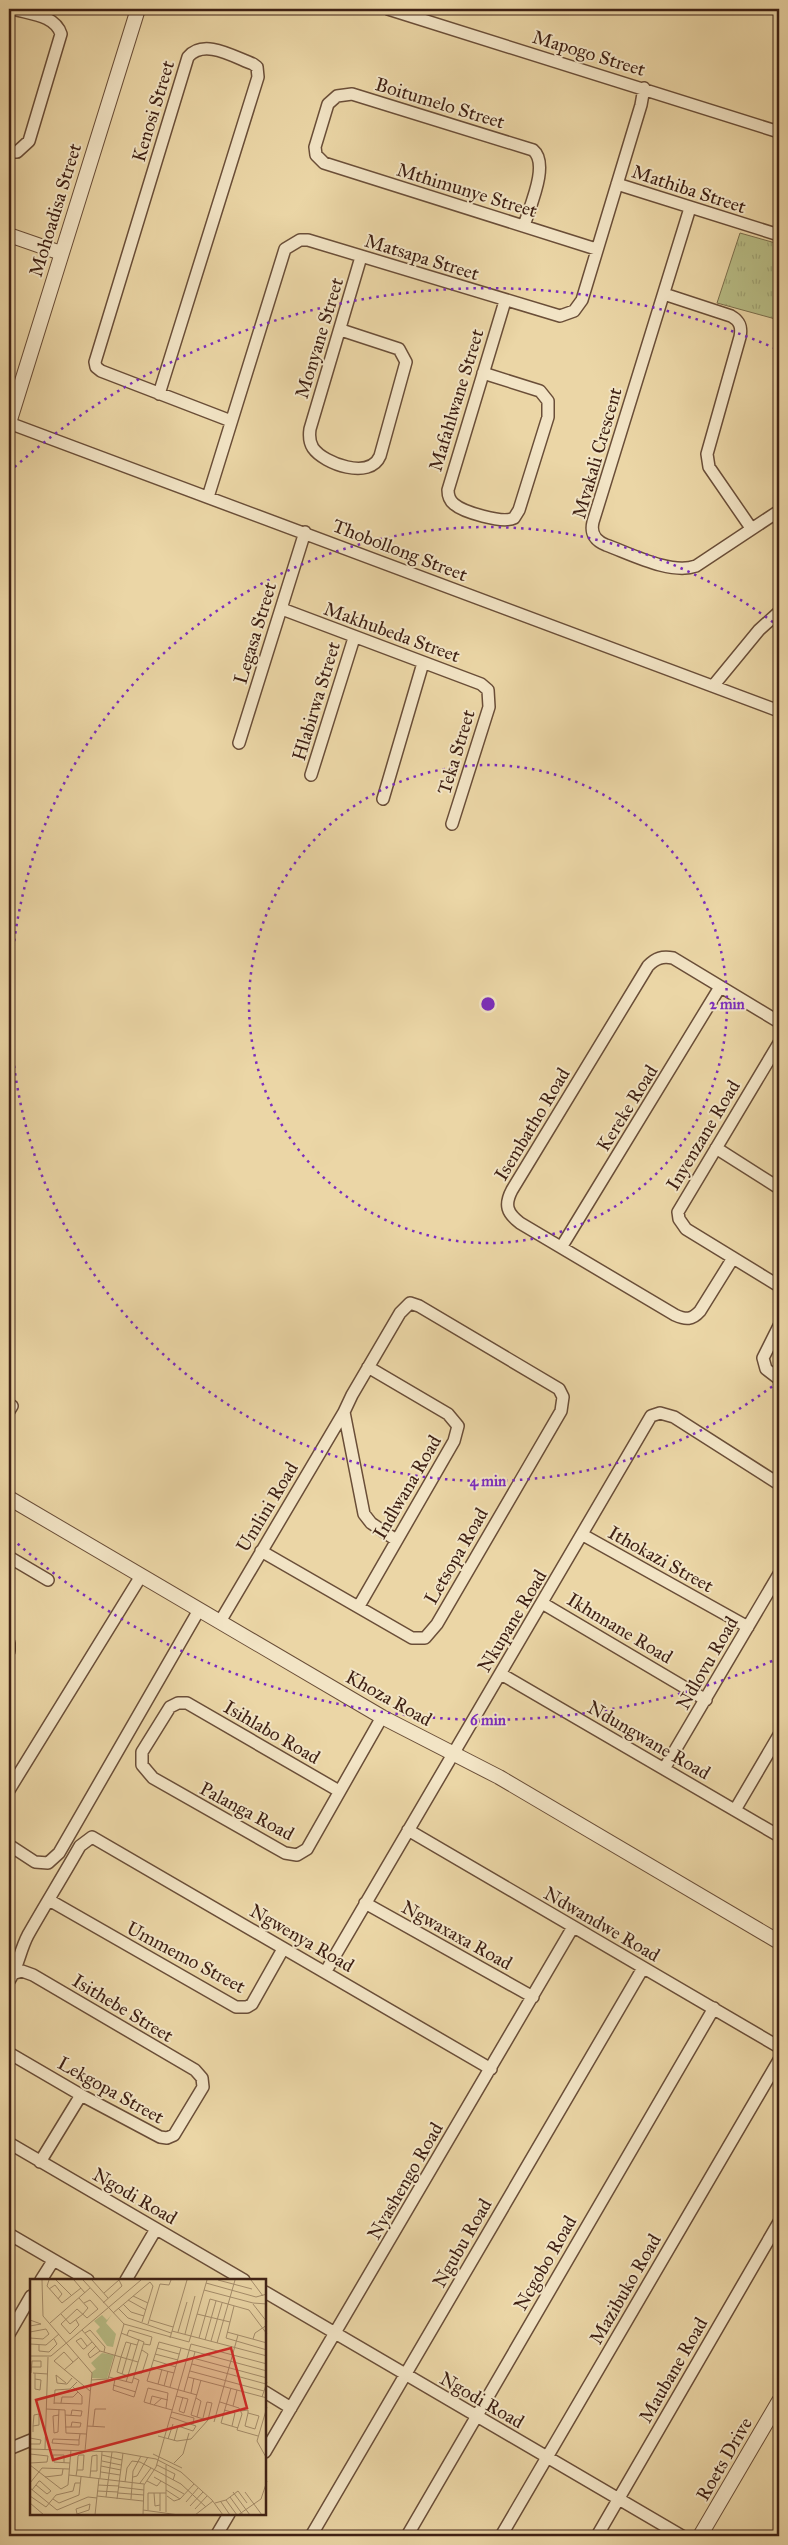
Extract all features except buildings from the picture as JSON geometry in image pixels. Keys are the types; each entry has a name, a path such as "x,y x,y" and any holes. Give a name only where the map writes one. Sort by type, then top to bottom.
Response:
{"street":[{"path":"9,152 17,152 29,141 60,34 55,23 49,19 14,9"},
{"name":"Mohoadisa Street","path":"9,423 138,9"},
{"name":"Mapogo Street","path":"388,9 779,132"},
{"name":"Kenosi Street","path":"159,394 258,77 253,64 208,48 197,49 188,57 96,354 96,367 101,371 159,394 231,421"},
{"name":"Matsapa Street","path":"208,497 285,249 300,240 308,240 505,301 560,316 569,314 582,300 596,248 618,184 641,105 644,88"},
{"name":"Boitumelo Street","path":"328,165 319,159 315,147 328,104 332,99 343,94 374,100 537,154 541,169 524,226"},
{"name":"Mthimunye Street","path":"328,165 596,248"},
{"name":"Mathiba Street","path":"618,184 779,235"},
{"name":"Mvakali Crescent","path":"690,208 593,522 592,532 598,542 680,570 696,566 779,511"},
{"path":"9,235 61,253"},
{"name":"Monyane Street","path":"341,330 399,349 404,355 405,369 377,462 368,469 359,469 321,455 311,444 310,429 341,330 361,257"},
{"path":"664,294 731,316 737,320 740,327 740,337 707,454 709,467 751,528"},
{"name":"Mafahlwane Street","path":"483,373 545,394 548,401 549,411 520,506 514,518 504,521 458,506 450,500 448,485 505,301"},
{"name":"Thobollong Street","path":"9,423 305,532 779,711"},
{"name":"Legasa Street","path":"239,743 305,532"},
{"name":"Makhubeda Street","path":"282,609 354,638 481,684 488,690"},
{"path":"713,686 759,630 779,612"},
{"name":"Hlabirwa Street","path":"311,775 354,638"},
{"path":"382,799 423,663"},
{"name":"Teka Street","path":"452,824 489,707 488,690"},
{"name":"Isembatho Road","path":"733,1258 696,1316 687,1319 675,1316 514,1218 506,1208 508,1197 643,974 654,960 667,957 682,963 779,1022"},
{"name":"Kereke Road","path":"562,1246 720,987"},
{"name":"Inyenzane Road","path":"779,1043 682,1204 679,1218 686,1229 779,1286"},
{"path":"716,1148 779,1188"},
{"name":"Umlini Road","path":"221,1620 405,1306 410,1303 419,1306"},
{"name":"Letsopa Road","path":"261,1550 412,1638 420,1639 428,1636 554,1422 564,1401 558,1388 419,1306"},
{"path":"779,1326 763,1358 766,1369 779,1379"},
{"name":"Indlwana Road","path":"359,1606 454,1441 458,1426 448,1414 368,1367"},
{"path":"344,1412 364,1514 371,1523 396,1540"},
{"name":"Nkupane Road","path":"326,1971 452,1753 583,1535 648,1420 655,1414 660,1413 674,1417 779,1484"},
{"name":"Khoza Road","path":"9,1498 199,1610 221,1620 382,1717 499,1777 779,1942"},
{"name":"Ithokazi Street","path":"583,1535 748,1627"},
{"path":"9,1557 48,1580"},
{"name":"Ndlovu Road","path":"664,1769 779,1574"},
{"path":"9,1790 142,1576"},
{"name":"Ikhnnane Road","path":"542,1603 706,1700"},
{"path":"9,1845 39,1863 48,1863 59,1853 199,1610"},
{"path":"9,1643 9,1650"},
{"name":"Ndungwane Road","path":"501,1674 779,1836"},
{"name":"Palanga Road","path":"187,1703 178,1703 170,1707 144,1746 141,1758 142,1765 153,1778 291,1855 301,1854 306,1850 382,1717"},
{"name":"Isihlabo Road","path":"187,1703 339,1791"},
{"path":"735,1810 779,1734"},
{"name":"Ndwandwe Road","path":"408,1830 779,2047"},
{"name":"Ngwenya Road","path":"49,1900 80,1846 89,1838 96,1838 491,2068"},
{"path":"12,1977 24,1943 49,1900"},
{"name":"Ummemo Street","path":"49,1900 236,2007 252,2004 283,1948"},
{"name":"Ngwaxaxa Road","path":"365,1902 533,1997"},
{"name":"Nyashengo Road","path":"266,2450 336,2334 573,1927"},
{"name":"Ngubu Road","path":"311,2536 643,1968"},
{"name":"Isithebe Street","path":"12,1977 22,1971 33,1975 195,2070 202,2078 203,2087"},
{"name":"Ncgobo Road","path":"407,2536 714,2008"},
{"name":"Lekgopa Street","path":"9,2052 152,2135 167,2138 174,2135 203,2087"},
{"name":"Mazibuko Road","path":"501,2536 779,2060"},
{"path":"40,2162 81,2095"},
{"name":"Ngodi Road","path":"9,2143 242,2279"},
{"name":"Maubane Road","path":"597,2536 779,2222"},
{"path":"127,2279 156,2229"},
{"path":"9,2234 86,2279"},
{"path":"42,2279 53,2260"},
{"name":"Ngodi Road","path":"266,2293 682,2536"},
{"path":"9,2334 12,2320 30,2297"},
{"path":"266,2393 291,2408"},
{"name":"Roets Drive","path":"700,2536 779,2401"},
{"path":"9,2448 30,2440"},
{"path":"216,2536 228,2515"}],"green space":[{"path":"740,233 779,244 779,320 717,303"}]}
